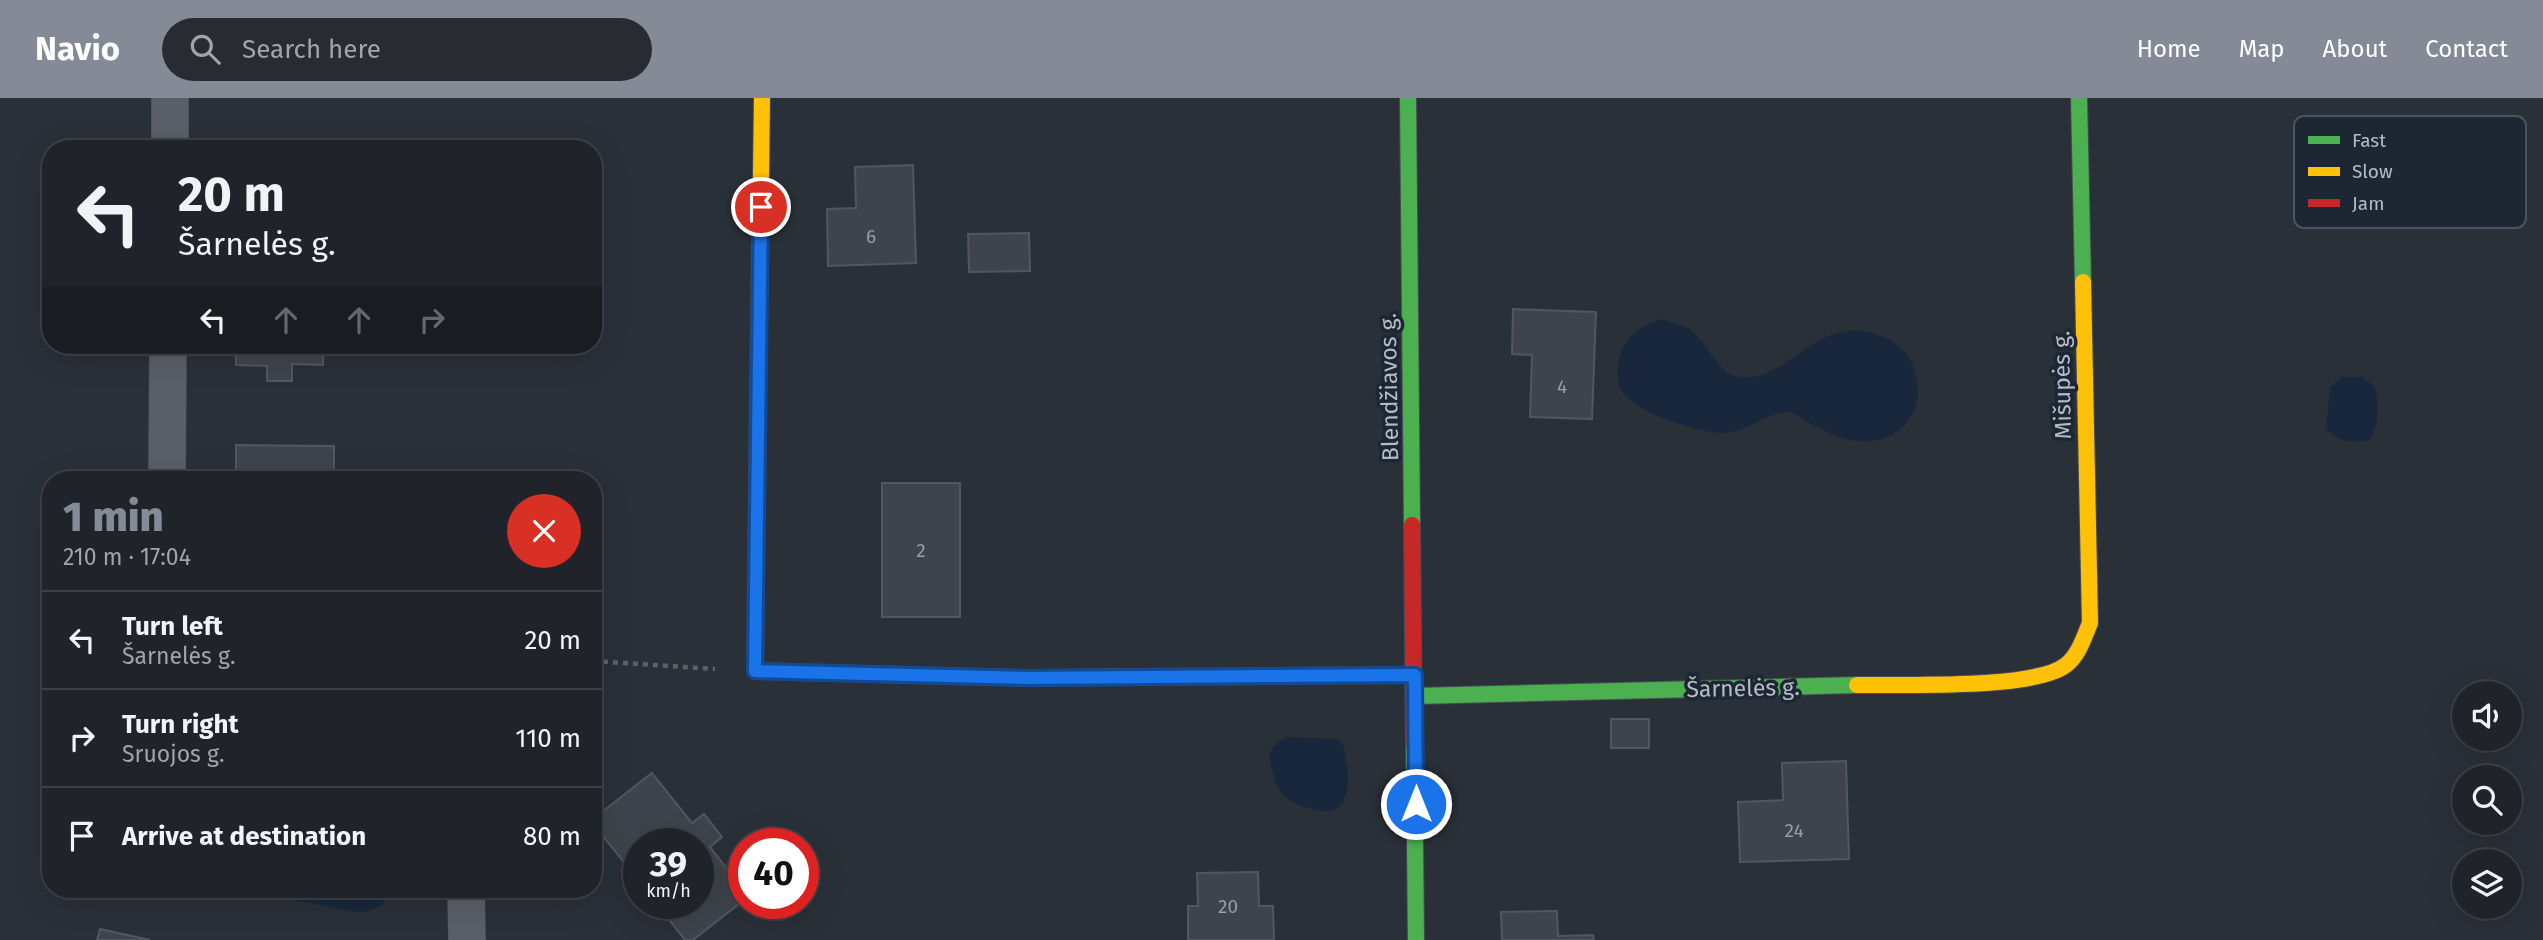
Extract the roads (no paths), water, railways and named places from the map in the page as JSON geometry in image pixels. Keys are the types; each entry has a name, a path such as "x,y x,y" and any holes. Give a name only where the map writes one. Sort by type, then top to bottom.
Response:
{"street":[{"path":"170,98 170,140"},
{"path":"762,98 755,671 1027,678 1415,675"},
{"name":"Blendžiavos g.","path":"1408,98 1416,940"},
{"name":"Mišupės g.","path":"2067,664 2080,646 2090,623 2079,98"},
{"path":"167,471 168,354"},
{"name":"Šarnelės g.","path":"1415,696 2000,682 2031,680 2067,664"},
{"path":"466,898 467,940"}],"water":[{"path":"1662,319 1691,330 1725,370 1740,377 1757,376 1772,370 1817,341 1834,334 1851,331 1880,336 1895,343 1910,359 1917,380 1916,406 1900,429 1873,441 1838,437 1790,412 1772,415 1727,433 1670,421 1628,399 1620,388 1618,376 1618,364 1624,344 1640,329"},
{"path":"2342,377 2362,377 2375,387 2378,415 2369,440 2346,441 2326,429 2330,387"},
{"path":"1287,737 1337,739 1344,747 1348,782 1343,802 1336,809 1326,811 1305,807 1289,800 1280,791 1273,775 1269,754 1275,744"},
{"path":"284,898 386,898 382,906 361,913"}]}
